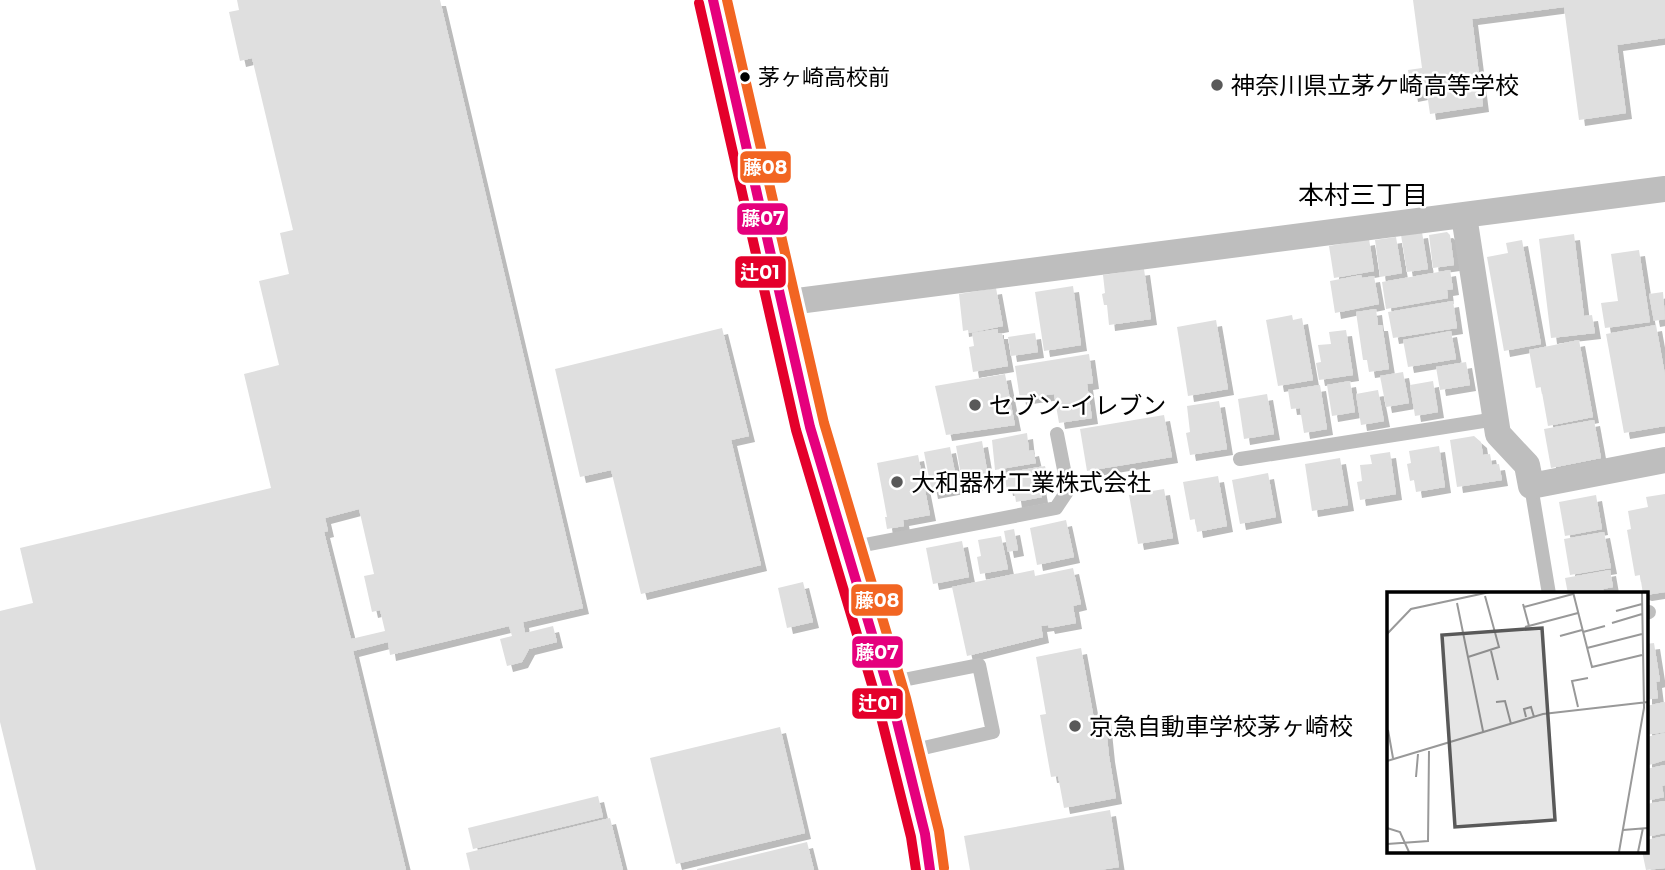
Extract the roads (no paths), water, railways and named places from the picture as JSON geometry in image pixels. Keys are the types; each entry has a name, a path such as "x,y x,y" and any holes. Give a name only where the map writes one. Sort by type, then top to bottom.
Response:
{"highway":[{"path":"713,0 810,427 887,684 925,834 930,870"}],"street":[{"path":"782,303 1665,189"},
{"path":"1464,216 1498,434 1527,465 1531,486 1665,460"}],"lane":[{"path":"1241,460 1496,419"},
{"path":"845,549 1056,508 1068,490 1057,434"},
{"path":"1531,486 1549,592"},
{"path":"887,684 979,665 993,732 905,752"}],"place":[{"name":"茅ヶ崎高校前","path":"745,77"},
{"name":"神奈川県立茅ケ崎高等学校","path":"1217,85"},
{"name":"セブン-イレブン","path":"975,405"},
{"name":"大和器材工業株式会社","path":"897,482"},
{"name":"京急自動車学校茅ヶ崎校","path":"1075,726"}],"district":[{"name":"本村三丁目","path":"1363,195"}]}
